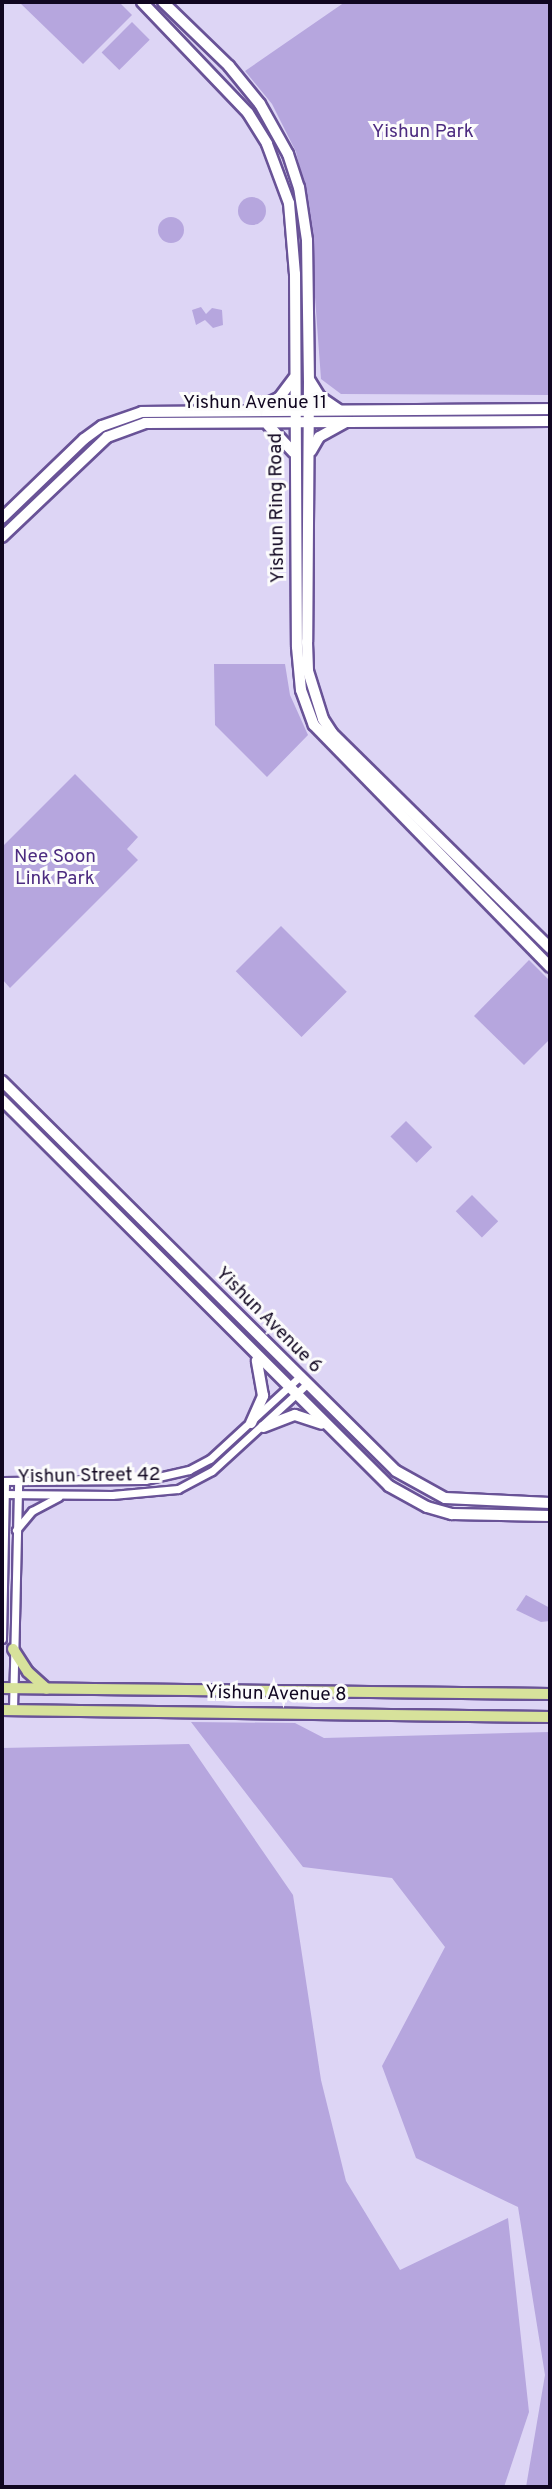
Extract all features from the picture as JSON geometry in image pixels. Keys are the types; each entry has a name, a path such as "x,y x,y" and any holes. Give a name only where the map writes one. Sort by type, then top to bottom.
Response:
{"main road":[{"name":"Yishun Ring Road","path":"142,2 248,113 284,186 295,274 297,647 307,706 329,745 550,948"},
{"name":"Yishun Ring Road","path":"163,2 245,83 288,154 307,240 310,410 307,642 314,695 332,733 550,967"},
{"path":"249,412 279,398 294,378"},
{"path":"309,381 320,397 339,409"},
{"name":"Yishun Avenue 11","path":"2,518 83,439 121,418 188,410 294,412 339,409 550,409"},
{"path":"359,410 366,422"},
{"path":"456,411 463,421"},
{"name":"Yishun Avenue 11","path":"2,537 92,449 124,428 188,421 294,424 347,421 550,421"},
{"path":"308,457 319,437 347,421"},
{"path":"267,424 282,436 295,456"},
{"name":"Yishun Avenue 6","path":"2,1081 302,1381 417,1486 466,1502 550,1503"},
{"name":"Yishun Avenue 6","path":"2,1100 255,1356 390,1486 427,1507 468,1517 550,1516"},
{"path":"250,1423 263,1396 263,1374 255,1356"},
{"path":"263,1427 295,1415 329,1427"},
{"path":"13,1649 28,1672 47,1689"},
{"name":"Yishun Avenue 8","path":"2,1688 550,1694"},
{"name":"Yishun Avenue 8","path":"7,1710 550,1717"}],"street":[{"name":"Yishun Street 42","path":"3,1494 61,1495 178,1489 212,1471 263,1427 302,1381"},
{"name":"Yishun Street 42","path":"4,1481 169,1477 210,1459 250,1423 292,1391"},
{"path":"2,1639 4,1481"},
{"path":"7,1710 14,1689 18,1481"},
{"path":"16,1530 32,1511 61,1495"}],"green space":[{"path":"19,2 119,2 132,15 83,64"},
{"name":"Yishun Park","path":"345,2 550,2 550,395 341,394 321,379 308,202 296,152 272,104 245,71"},
{"path":"132,22 150,40 119,70 102,52"},
{"path":"252,197 262,201 266,211 262,221 252,225 242,221 238,211 242,201"},
{"path":"171,217 180,221 184,230 180,239 171,243 162,239 158,230 162,221"},
{"path":"201,307 206,314 212,308 222,310 223,325 213,328 205,320 196,325 192,310"},
{"path":"214,664 285,664 290,695 308,735 267,777 215,725"},
{"name":"Nee Soon Link Park","path":"75,774 138,837 127,849 138,860 10,988 2,979 2,847"},
{"path":"281,926 347,992 302,1037 236,971"},
{"path":"529,960 550,981 550,1039 524,1065 474,1016"},
{"path":"406,1121 432,1147 417,1163 390,1137"},
{"path":"472,1195 498,1221 482,1237 456,1211"},
{"path":"526,1595 550,1608 550,1621 541,1622 516,1610"},
{"path":"191,1722 295,1723 324,1738 550,1732 550,2487 526,2487 545,2375 518,2207 416,2158 382,2066 445,1947 392,1878 303,1867"},
{"path":"189,1744 293,1895 321,2080 346,2181 400,2270 508,2218 529,2412 504,2487 2,2487 2,1748"}]}
